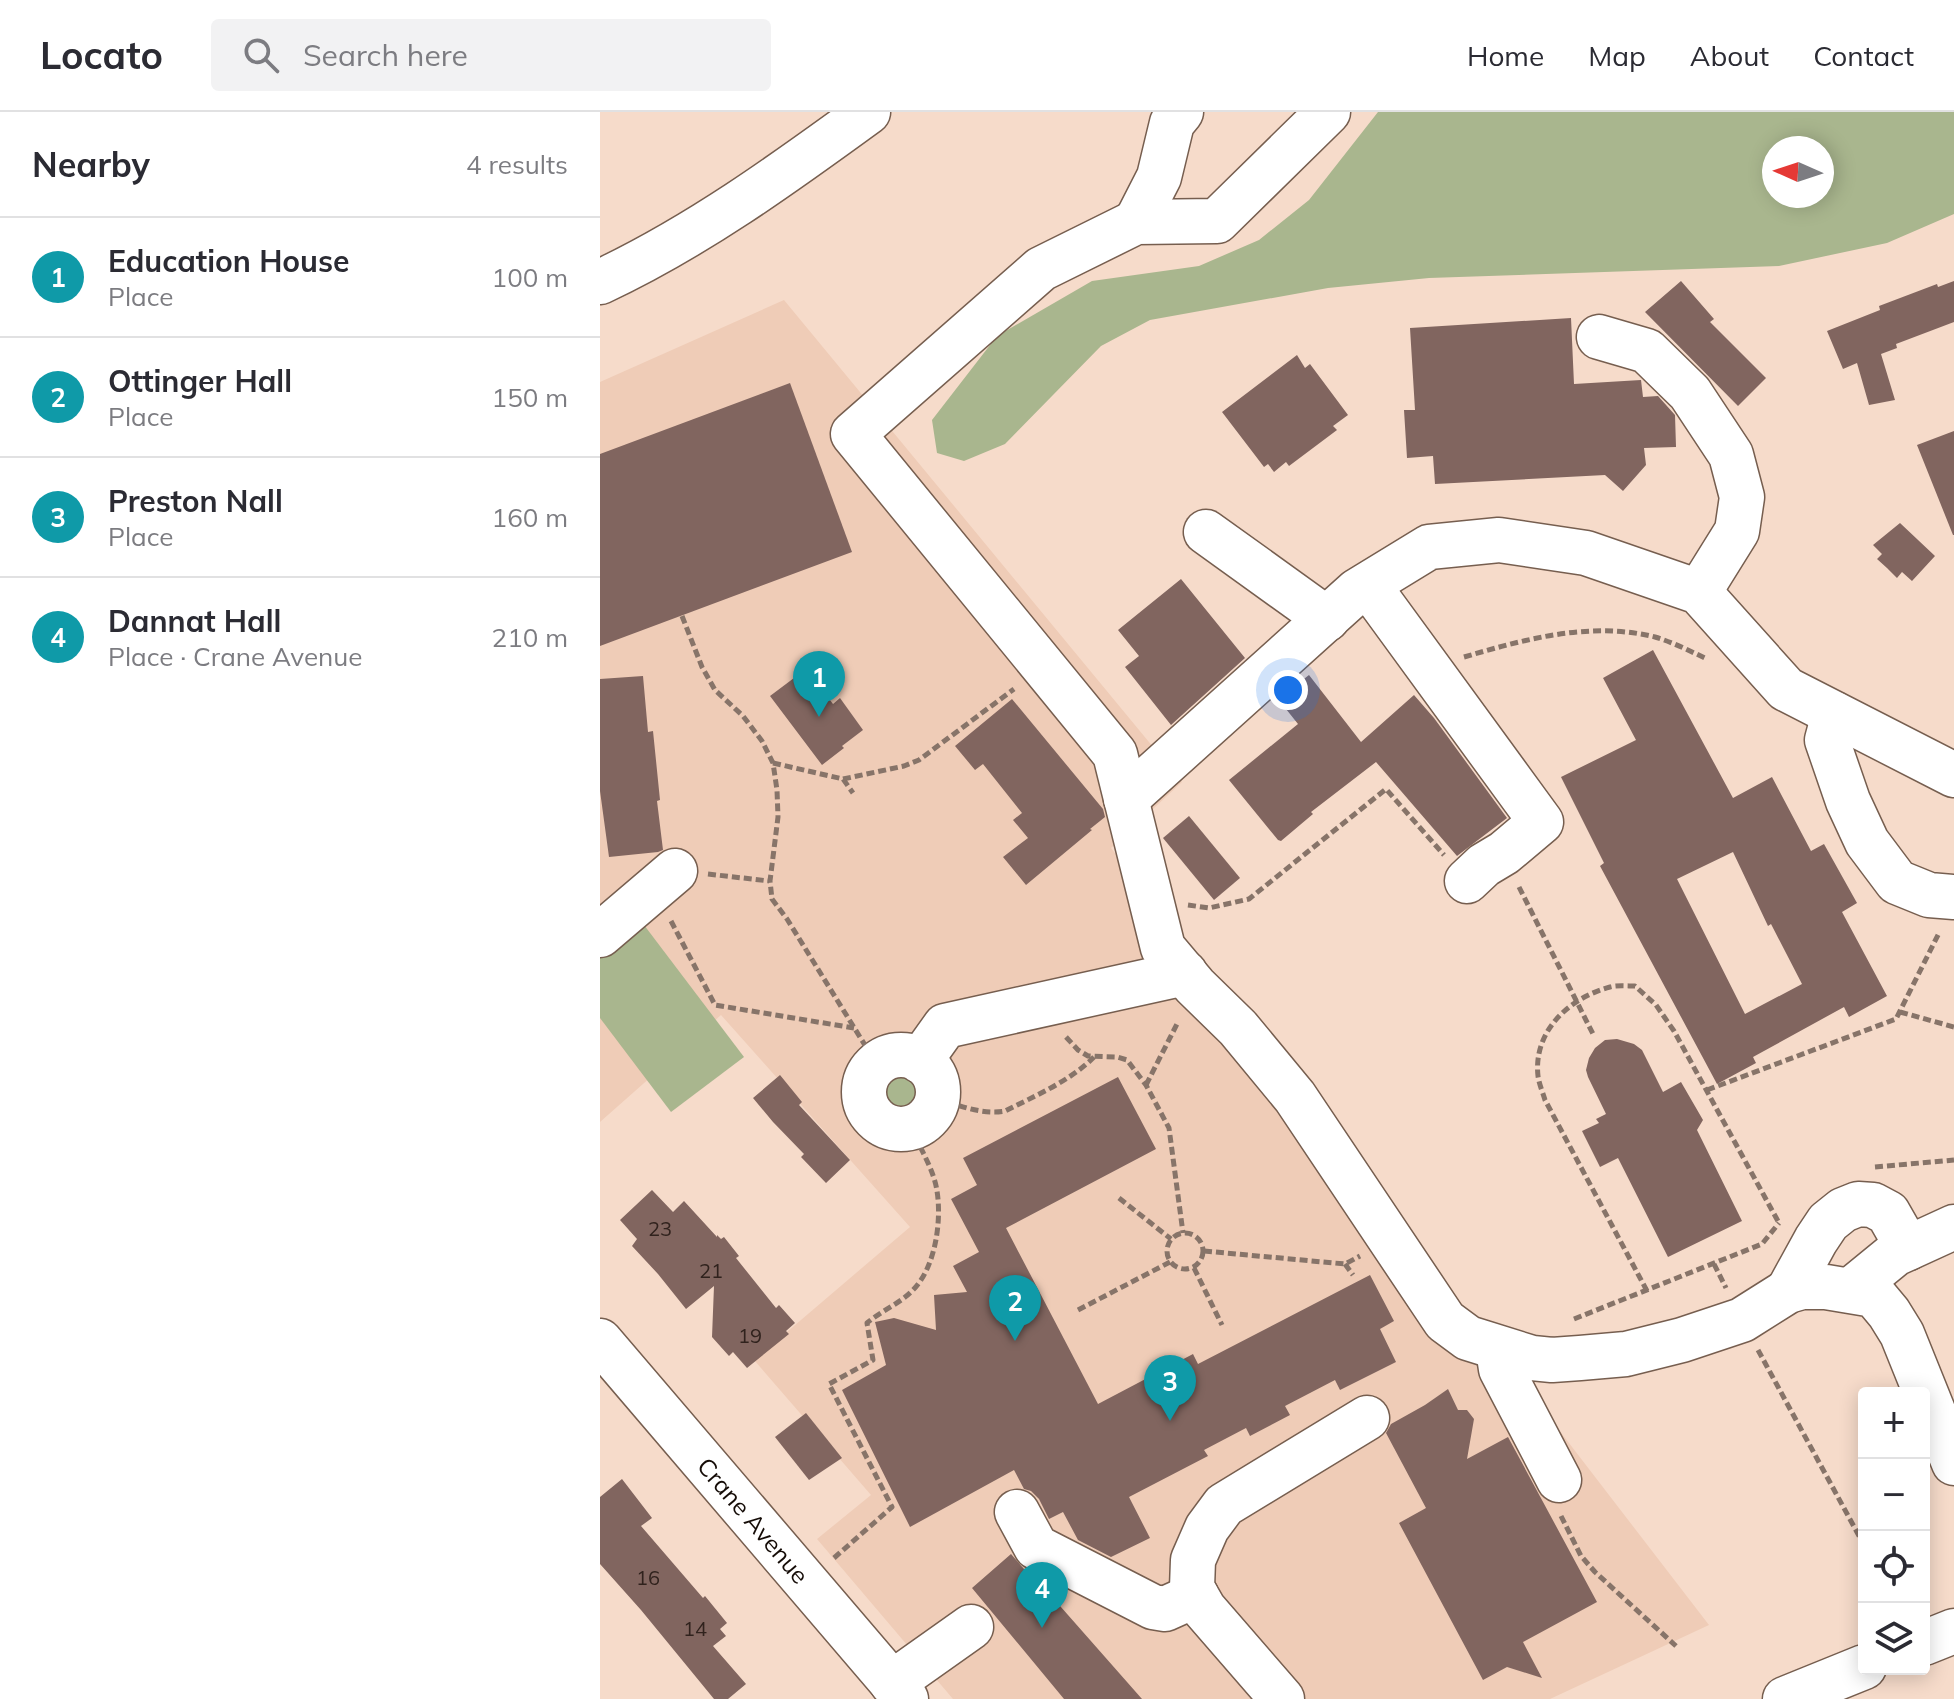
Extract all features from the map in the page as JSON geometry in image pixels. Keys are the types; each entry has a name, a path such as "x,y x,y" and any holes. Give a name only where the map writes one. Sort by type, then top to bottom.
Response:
{"street":[{"path":"600,282 658,252 749,196 868,112"},
{"path":"1136,222 1159,177 1172,123 1181,112"},
{"path":"1328,112 1217,221 1136,222 1041,269 853,434 1115,754 1163,948 1238,1028 1295,1097 1445,1321 1468,1338 1498,1349 1552,1360 1626,1354 1682,1340 1742,1320 1788,1291 1802,1287 1826,1287 1874,1295 1902,1334 1954,1463"},
{"path":"1599,337 1647,351 1690,393 1731,455 1742,497 1737,531 1699,592"},
{"path":"1206,532 1327,619"},
{"path":"1126,799 1357,591 1429,547 1499,540 1586,553 1699,592 1786,689 1954,775"},
{"path":"1368,585 1541,822 1467,881"},
{"path":"1834,714 1827,740 1848,801 1867,842 1897,882 1929,895 1947,913"},
{"path":"600,935 665,879"},
{"path":"865,1046 868,1073 864,1100 878,1122 898,1129 923,1095 945,1026 1059,1001 1190,980"},
{"path":"865,1046 887,1057 900,1054 913,1056 923,1095"},
{"path":"1788,1291 1828,1222 1843,1210 1858,1204 1873,1205 1888,1213 1908,1248"},
{"path":"1851,1290 1895,1254 1954,1227"},
{"name":"Crane Avenue","path":"600,1341 899,1691"},
{"path":"1498,1349 1501,1369 1559,1480"},
{"path":"1282,1699 1204,1609 1192,1588 1193,1560 1207,1528 1224,1505 1367,1418"},
{"path":"1017,1512 1036,1547 1153,1607 1165,1609 1196,1595"},
{"path":"899,1691 971,1627"},
{"path":"1930,1641 1954,1631"},
{"path":"1785,1699 1858,1669"}],"path":[{"path":"682,616 708,679 715,690 743,716 762,741 773,763 778,817 770,881 772,899 865,1046"},
{"path":"1431,671 1441,663 1524,640 1572,632 1618,630 1658,638 1711,660 1727,663 1752,651"},
{"path":"773,763 843,779 904,766 919,760 1043,666"},
{"path":"843,779 853,793"},
{"path":"1151,899 1209,908 1249,899 1386,789 1467,881"},
{"path":"1504,853 1594,1036"},
{"path":"770,881 665,879 715,1005 865,1046"},
{"path":"1707,1090 1896,1019 1947,913"},
{"path":"1146,1085 1190,980"},
{"path":"1647,1291 1545,1100 1538,1078 1538,1055 1547,1030 1562,1012 1577,1001 1611,987 1635,986 1656,1005 1674,1031 1779,1223"},
{"path":"1059,1001 1066,1039 1078,1050 1094,1056 1127,1060 1146,1085 1169,1128 1183,1233"},
{"path":"1900,1012 1954,1027"},
{"path":"830,1562 892,1507 829,1384 873,1360 867,1323 914,1289 927,1270 934,1250 938,1225 937,1191 923,1095 997,1113 1058,1083 1094,1056"},
{"path":"1871,1167 1954,1160"},
{"path":"1119,1198 1172,1239"},
{"path":"1562,1324 1762,1244 1784,1216"},
{"path":"1183,1233 1195,1235 1203,1245 1199,1264 1194,1268 1181,1269 1170,1262 1167,1250 1172,1239 1183,1233"},
{"path":"1204,1251 1345,1264 1391,1239"},
{"path":"1078,1310 1170,1262"},
{"path":"1345,1264 1353,1275"},
{"path":"1714,1264 1858,1534"},
{"path":"1194,1268 1222,1325"},
{"path":"1559,1480 1566,1493 1552,1499 1581,1556 1676,1646"}],"shaded area":[{"path":"784,300 1182,782 1111,848 1709,1625 1550,1699 953,1699 817,1539 871,1495 754,1360 910,1227 721,1015 600,1122 600,382"}],"green space":[{"path":"1378,112 1954,112 1954,214 1887,243 1779,266 1429,278 1328,288 1150,320 1101,346 1005,444 964,461 937,453 932,420 997,336 1092,281 1199,266 1259,240 1309,200"},
{"path":"641,921 744,1057 671,1112 600,1018 600,952"},
{"path":"900,1070 917,1077 924,1094 917,1111 900,1118 883,1111 876,1094 883,1077"}],"building":[{"path":"1681,281 1714,319 1710,322 1766,378 1738,406 1645,312"},
{"path":"1954,281 1954,322 1896,344 1897,348 1881,354 1895,400 1869,405 1857,363 1843,369 1827,331 1880,310 1879,306 1937,284 1938,287"},
{"path":"1571,318 1574,384 1641,380 1643,397 1658,396 1675,415 1676,447 1644,448 1646,465 1623,491 1605,475 1435,484 1433,456 1407,458 1404,410 1415,410 1410,328"},
{"path":"1297,355 1305,368 1310,364 1348,415 1333,426 1337,430 1289,466 1286,462 1274,472 1268,464 1264,467 1222,412"},
{"path":"790,383 852,552 600,646 600,454"},
{"path":"1954,431 1954,535 1953,535 1917,445"},
{"path":"1900,523 1935,556 1912,581 1902,572 1897,578 1877,559 1882,554 1873,545"},
{"path":"1181,579 1245,658 1171,725 1125,667 1139,656 1118,630"},
{"path":"1653,650 1733,798 1772,777 1811,851 1824,844 1857,903 1842,912 1887,996 1849,1017 1844,1007 1753,1057 1756,1063 1717,1084 1600,866 1604,863 1561,777 1636,740 1603,678","holes":["1733,852 1768,926 1771,924 1802,984 1745,1014 1677,879"]},
{"path":"806,669 833,704 840,698 863,730 822,765 770,696"},
{"path":"1309,675 1361,742 1414,695 1507,818 1457,856 1376,762 1311,812 1313,814 1281,841 1278,840 1229,780 1298,724 1278,699"},
{"path":"643,676 648,732 653,731 663,850 609,857 600,791 600,679"},
{"path":"1012,699 1103,809 1105,817 1026,885 1003,857 1028,838 1013,820 1022,813 983,764 975,770 955,746"},
{"path":"1189,816 1240,878 1214,900 1163,838"},
{"path":"1617,1039 1642,1050 1663,1092 1681,1082 1703,1120 1697,1130 1742,1221 1668,1257 1618,1158 1600,1167 1582,1131 1599,1123 1596,1119 1606,1114 1588,1077 1589,1058 1605,1040"},
{"path":"780,1075 802,1102 799,1105 850,1160 826,1183 753,1098"},
{"path":"1118,1077 1156,1149 1006,1228 1098,1404 1193,1354 1198,1364 1370,1275 1394,1321 1380,1329 1396,1362 1340,1390 1335,1380 1285,1406 1290,1415 1250,1436 1246,1428 1204,1450 1208,1456 1129,1497 1150,1538 1111,1557 1078,1540 1063,1512 1049,1519 1039,1499 1024,1489 1014,1470 910,1527 842,1390 886,1365 875,1322 894,1318 936,1330 934,1295 967,1292 953,1266 979,1252 951,1199 977,1185 963,1158"},
{"path":"652,1190 673,1212 684,1201 717,1237 724,1237 739,1256 736,1258 776,1308 779,1305 795,1323 786,1331 789,1334 747,1368 733,1352 729,1356 712,1337 714,1286 686,1309 632,1246 637,1239 620,1220"},
{"path":"1448,1389 1458,1410 1467,1410 1474,1419 1467,1459 1508,1437 1597,1602 1523,1642 1542,1678 1507,1667 1483,1680 1399,1523 1426,1508 1386,1433 1391,1424"},
{"path":"806,1413 842,1458 809,1480 775,1437"},
{"path":"622,1479 652,1518 641,1526 727,1623 720,1629 726,1636 713,1646 746,1684 728,1699 714,1699 600,1564 600,1497"},
{"path":"1011,1554 1142,1699 1064,1699 972,1588"}],"place":[{"name":"Education House","path":"819,717"},
{"name":"Ottinger Hall","path":"1015,1341"},
{"name":"Preston Nall","path":"1170,1421"},
{"name":"Dannat Hall","path":"1042,1628"}]}
